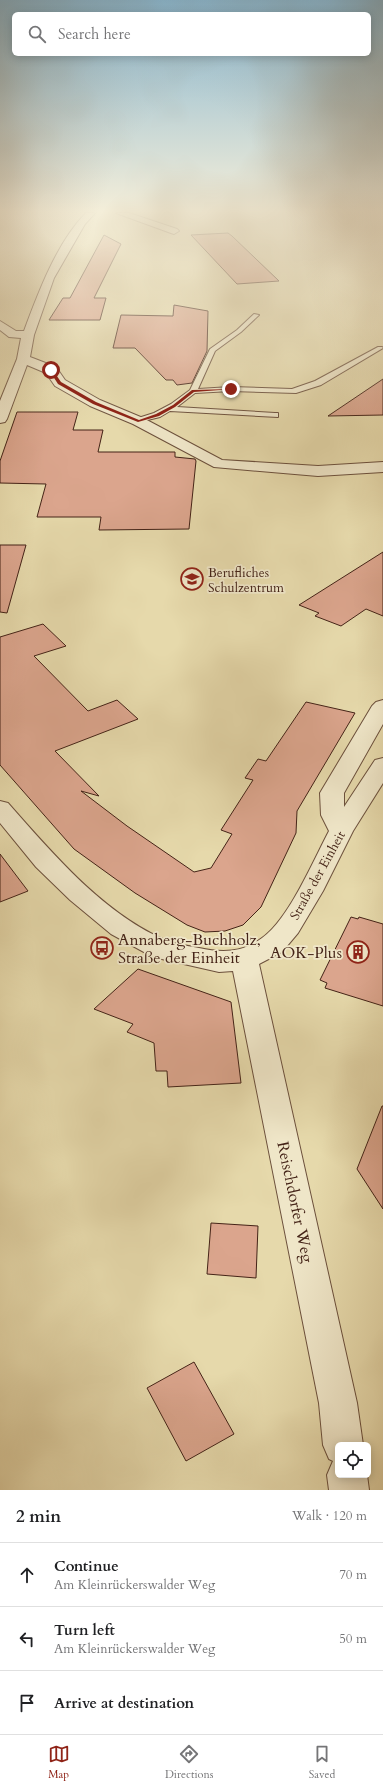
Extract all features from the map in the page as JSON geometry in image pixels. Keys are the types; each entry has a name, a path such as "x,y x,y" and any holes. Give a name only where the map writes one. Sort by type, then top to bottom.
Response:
{"street":[{"path":"0,420 24,359 28,334 47,283"},
{"path":"0,325 13,334 28,334"},
{"path":"24,359 51,370 60,383 95,403 138,421 219,464 318,471 365,470 383,467"},
{"path":"340,831 333,815 332,793 383,706"},
{"name":"Straße der Einheit","path":"0,808 45,860 78,894 120,927 163,950 220,962 244,960 272,945 288,926 310,891 340,831 383,765"},
{"name":"Reischdorfer Weg","path":"244,960 250,982 338,1404 343,1442"},
{"path":"347,1478 349,1490"}],"lane":[{"path":"138,421 157,415 168,409 193,391 209,360 212,350 221,342 239,331 256,315"},
{"path":"193,391 231,389 293,391 318,383 380,348"},
{"path":"168,409 275,415"}],"building":[{"path":"78,283 102,283 94,298 106,298 100,320 49,320 63,298 70,298"},
{"path":"236,283 258,283 237,284"},
{"path":"174,305 208,311 207,351 192,383 177,385 173,380 166,380 135,348 113,348 121,315 173,316"},
{"path":"383,379 383,415 328,416"},
{"path":"17,412 78,412 73,430 103,430 98,452 175,452 175,457 195,459 189,529 99,530 101,517 37,517 46,484 0,483 0,461"},
{"path":"0,545 26,545 7,613 0,612"},
{"path":"383,552 383,616 366,609 341,626 315,616 319,613 299,605"},
{"path":"43,624 66,646 34,656 88,711 117,700 138,719 55,751 99,796 81,791 127,826 194,872 211,868 232,834 221,830 253,780 245,778 258,759 266,761 306,702 355,713 297,811 296,833 261,907 243,925 225,931 205,932 187,925 135,893 74,849 0,765 0,637"},
{"path":"0,854 28,891 0,902"},
{"name":"AOK-Plus","path":"351,917 358,919 359,917 383,924 383,1006 325,988 327,983 320,980"},
{"path":"138,969 231,1002 241,1083 168,1087 167,1071 156,1071 154,1043 127,1032 133,1024 94,1009"},
{"path":"383,1106 383,1209 357,1169"},
{"path":"211,1223 258,1226 256,1278 207,1274"},
{"path":"194,1362 234,1434 186,1461 147,1388"}],"place":[{"name":"Berufliches Schulzentrum","path":"192,579"},
{"name":"Annaberg-Buchholz, Straße der Einheit","path":"102,948"},
{"name":"AOK-Plus","path":"358,952"}],"route":[{"path":"51,370 60,383 95,403 138,421 157,415 174,406 193,391 231,389"}]}
